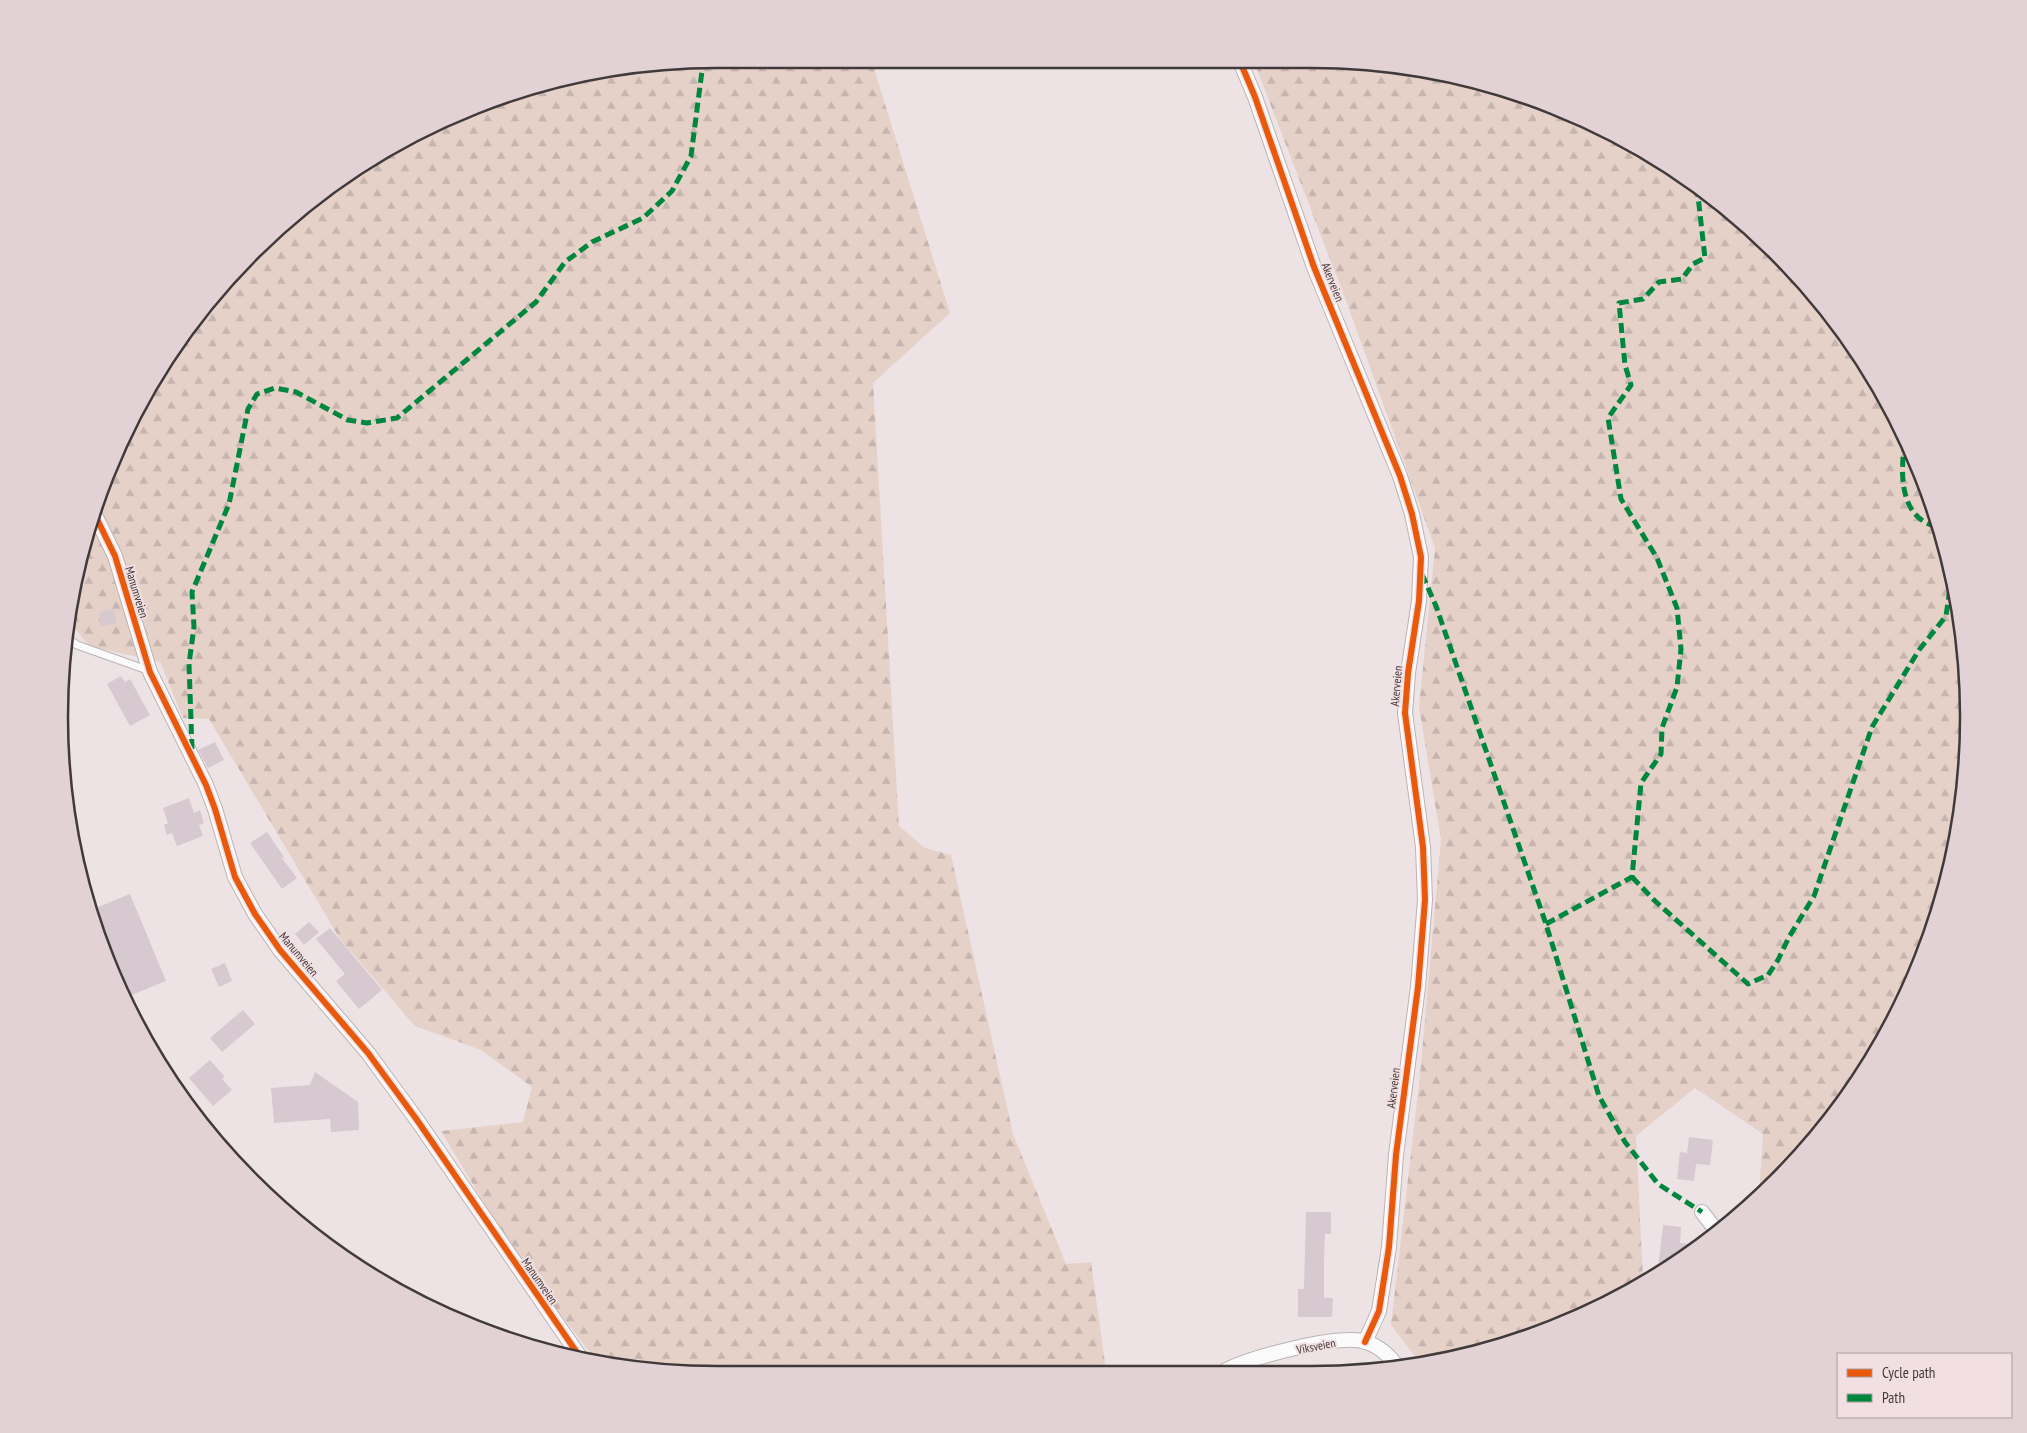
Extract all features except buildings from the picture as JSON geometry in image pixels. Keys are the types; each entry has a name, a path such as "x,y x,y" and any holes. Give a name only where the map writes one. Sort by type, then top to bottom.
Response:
{"street":[{"name":"Akerveien","path":"1243,68 1255,97 1314,267 1400,476 1412,514 1421,557 1419,601 1408,673 1406,714 1423,847 1425,900 1418,988 1396,1155 1390,1247 1379,1311 1365,1342"},
{"name":"Manumveien","path":"98,522 114,556 150,672 206,785 235,877 265,931 374,1061 417,1120 575,1349"},
{"path":"1702,1212 1713,1226"},
{"name":"Viksveien","path":"1239,1366 1323,1343 1350,1340 1365,1342 1383,1350 1392,1360"}],"lane":[{"path":"72,642 150,672"}],"green space":[{"path":"874,68 950,313 873,383 899,826 925,848 951,855 1013,1134 1066,1264 1091,1262 1105,1366 716,1366 632,1360 591,1353 518,1260 441,1131 523,1122 532,1087 481,1050 415,1026 340,939 209,719 183,718 160,662 89,646 74,627 80,590 102,508 134,429 154,392 202,321 258,258 321,202 392,154 429,134 508,102 590,80 674,69"},
{"path":"1256,68 1353,69 1437,80 1519,102 1598,134 1635,154 1706,202 1769,258 1825,321 1873,392 1893,429 1925,508 1947,590 1958,674 1960,716 1954,801 1947,843 1925,925 1893,1004 1873,1041 1825,1112 1798,1144 1760,1184 1763,1134 1695,1088 1636,1136 1643,1274 1598,1299 1519,1331 1478,1343 1415,1357 1391,1325 1420,1075 1441,840 1419,707 1435,548 1348,306"}],"marked path":[{"path":"192,749 189,664 194,627 192,592 229,504 248,409 257,394 275,388 296,392 348,420 367,423 397,418 536,302 565,262 592,242 643,218 672,191 691,156 702,68"},
{"path":"1546,924 1632,877 1641,783 1661,754 1662,728 1677,687 1681,649 1677,608 1657,558 1621,499 1608,418 1631,385 1625,365 1619,303 1643,299 1659,282 1682,279 1693,264 1705,258 1698,196"},
{"path":"1903,453 1903,480 1909,505 1916,515 1930,524"},
{"path":"1422,574 1436,606 1546,924 1599,1096 1625,1142 1658,1184 1702,1212"},
{"path":"1632,877 1655,901 1748,984 1768,975 1814,896 1872,727 1919,650 1946,616 1948,599"}],"cycle path":[{"path":"1243,68 1255,97 1314,267 1400,476 1412,514 1421,557 1419,601 1408,673 1405,713 1423,847 1425,900 1418,987 1396,1155 1389,1247 1379,1311 1365,1342"},
{"path":"98,521 115,556 150,672 206,785 235,877 255,914 280,950 368,1053 417,1120 575,1349"}]}
